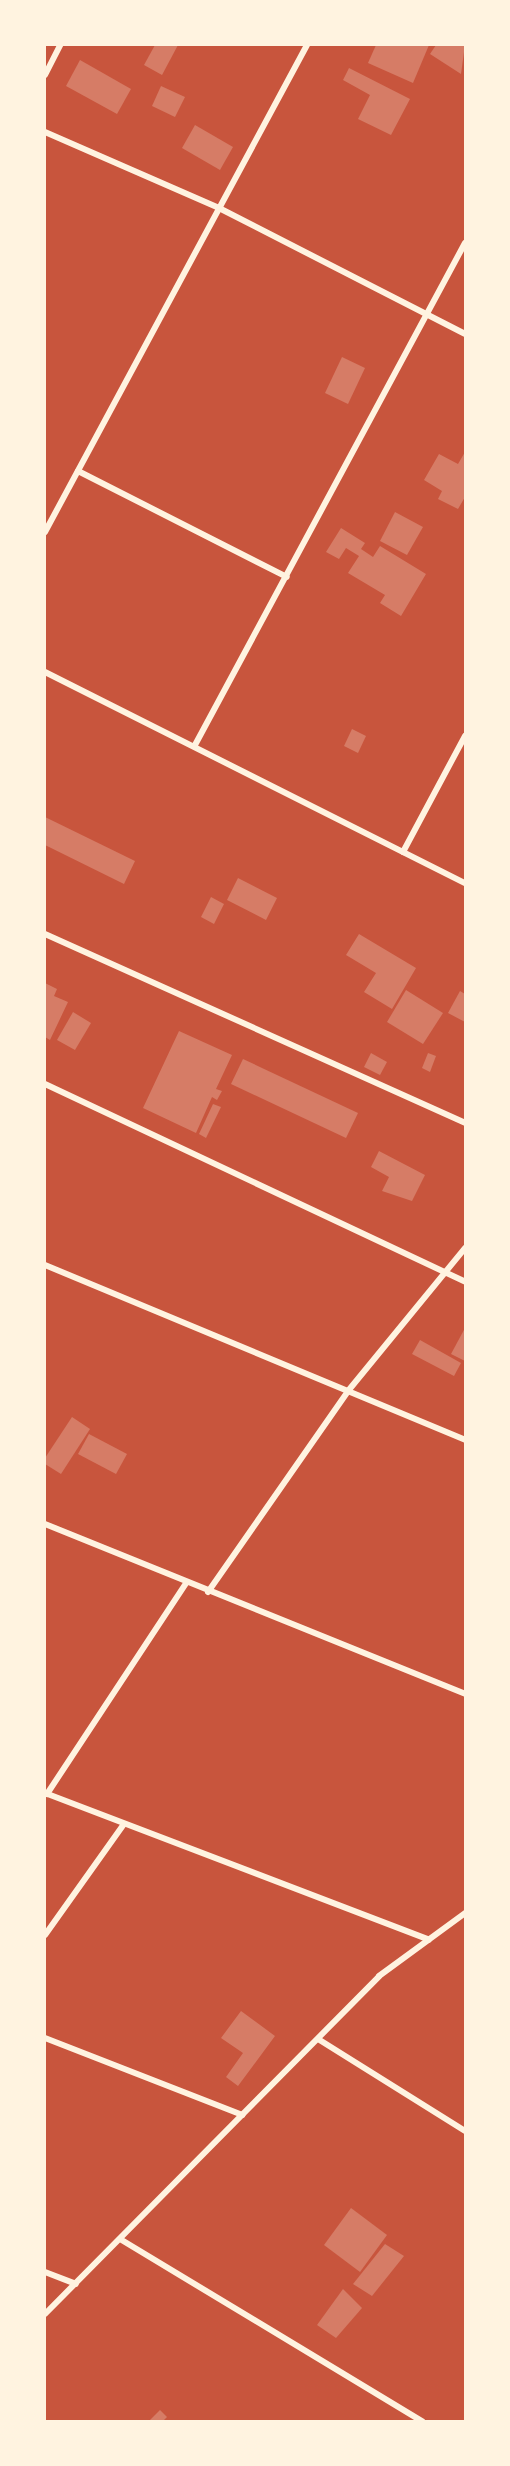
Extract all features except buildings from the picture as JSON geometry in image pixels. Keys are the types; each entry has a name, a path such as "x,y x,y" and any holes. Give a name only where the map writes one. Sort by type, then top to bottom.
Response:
{"street":[{"path":"45,75 60,45"},
{"path":"45,532 307,45"},
{"path":"45,132 219,208 465,334"},
{"path":"195,745 429,316 465,243"},
{"path":"78,471 287,577"},
{"path":"45,672 195,745 465,883"},
{"path":"403,852 465,736"},
{"path":"45,934 465,1123"},
{"path":"45,1084 465,1282"},
{"path":"208,1592 348,1391 447,1274 465,1248"},
{"path":"45,1265 465,1440"},
{"path":"45,1524 208,1592 465,1694"},
{"path":"186,1583 46,1794 429,1940"},
{"path":"45,1935 124,1824"},
{"path":"45,2314 379,1976 464,1914"},
{"path":"45,2038 242,2115"},
{"path":"318,2039 465,2131"},
{"path":"120,2239 422,2421"},
{"path":"45,2272 76,2284"}]}
